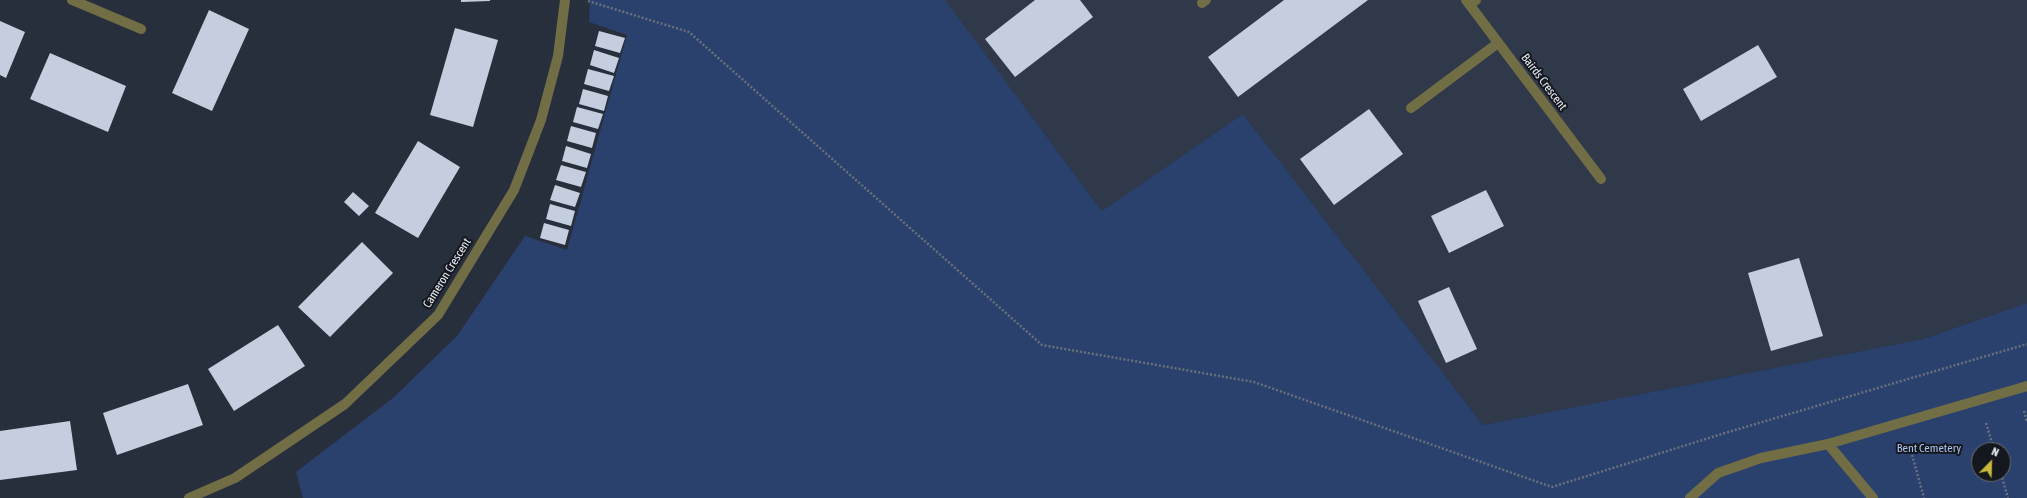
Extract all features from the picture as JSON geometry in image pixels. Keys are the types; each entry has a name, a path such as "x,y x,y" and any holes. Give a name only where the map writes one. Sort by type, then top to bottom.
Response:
{"street":[{"path":"72,0 140,29"},
{"name":"Cameron Crescent","path":"189,498 235,478 345,404 438,315 514,190 541,120 558,56 565,0"},
{"name":"Bairds Crescent","path":"1470,2 1498,43 1601,179"},
{"path":"1411,108 1498,43"},
{"path":"1690,498 1718,473 1760,458 1828,444 2027,386"},
{"path":"1828,444 1873,498"}],"path":[{"path":"583,0 689,32 1042,345 1254,382 1552,487 1725,433 2027,344"},
{"path":"2024,411 2027,422"},
{"path":"1986,423 1992,442"},
{"path":"1911,451 1924,498"},
{"path":"2003,482 2008,498"}],"shaded area":[{"path":"945,0 2027,0 2027,303 1923,339 1483,425 1243,114 1102,211"}],"green space":[{"name":"Bent Cemetery","path":"590,0 945,0 1102,211 1243,114 1483,425 1923,339 2027,303 2027,498 303,498 296,472 393,398 457,336 525,236 567,250 627,35 589,22"}],"building":[{"path":"461,0 490,0 490,1 461,2"},
{"path":"1035,0 1080,0 1093,17 1015,77 985,39"},
{"path":"1284,0 1368,0 1238,97 1208,57"},
{"path":"209,10 249,29 212,111 172,93"},
{"path":"0,21 25,32 6,78 0,75"},
{"path":"455,28 498,40 473,127 430,115"},
{"path":"599,31 625,38 620,53 595,46"},
{"path":"1758,45 1777,77 1701,121 1683,89"},
{"path":"594,50 619,58 614,73 590,65"},
{"path":"50,53 126,86 108,132 30,99"},
{"path":"588,69 614,76 609,91 584,84"},
{"path":"583,89 608,96 604,111 579,104"},
{"path":"577,107 603,114 598,129 573,122"},
{"path":"1369,109 1403,154 1334,205 1300,159"},
{"path":"571,126 596,133 592,148 567,141"},
{"path":"418,141 460,167 418,238 375,213"},
{"path":"566,146 591,154 587,168 562,161"},
{"path":"561,165 586,172 581,187 556,180"},
{"path":"555,185 580,193 575,207 550,200"},
{"path":"1486,190 1504,226 1449,253 1431,216"},
{"path":"353,192 369,206 359,216 344,202"},
{"path":"550,204 575,211 571,226 546,219"},
{"path":"544,223 569,230 565,245 540,238"},
{"path":"362,242 393,273 330,337 298,307"},
{"path":"1799,258 1823,336 1771,351 1748,273"},
{"path":"1449,287 1477,349 1446,363 1418,301"},
{"path":"278,325 305,366 234,411 208,369"},
{"path":"188,384 203,425 117,455 103,413"},
{"path":"70,421 77,470 0,480 0,431"}]}
